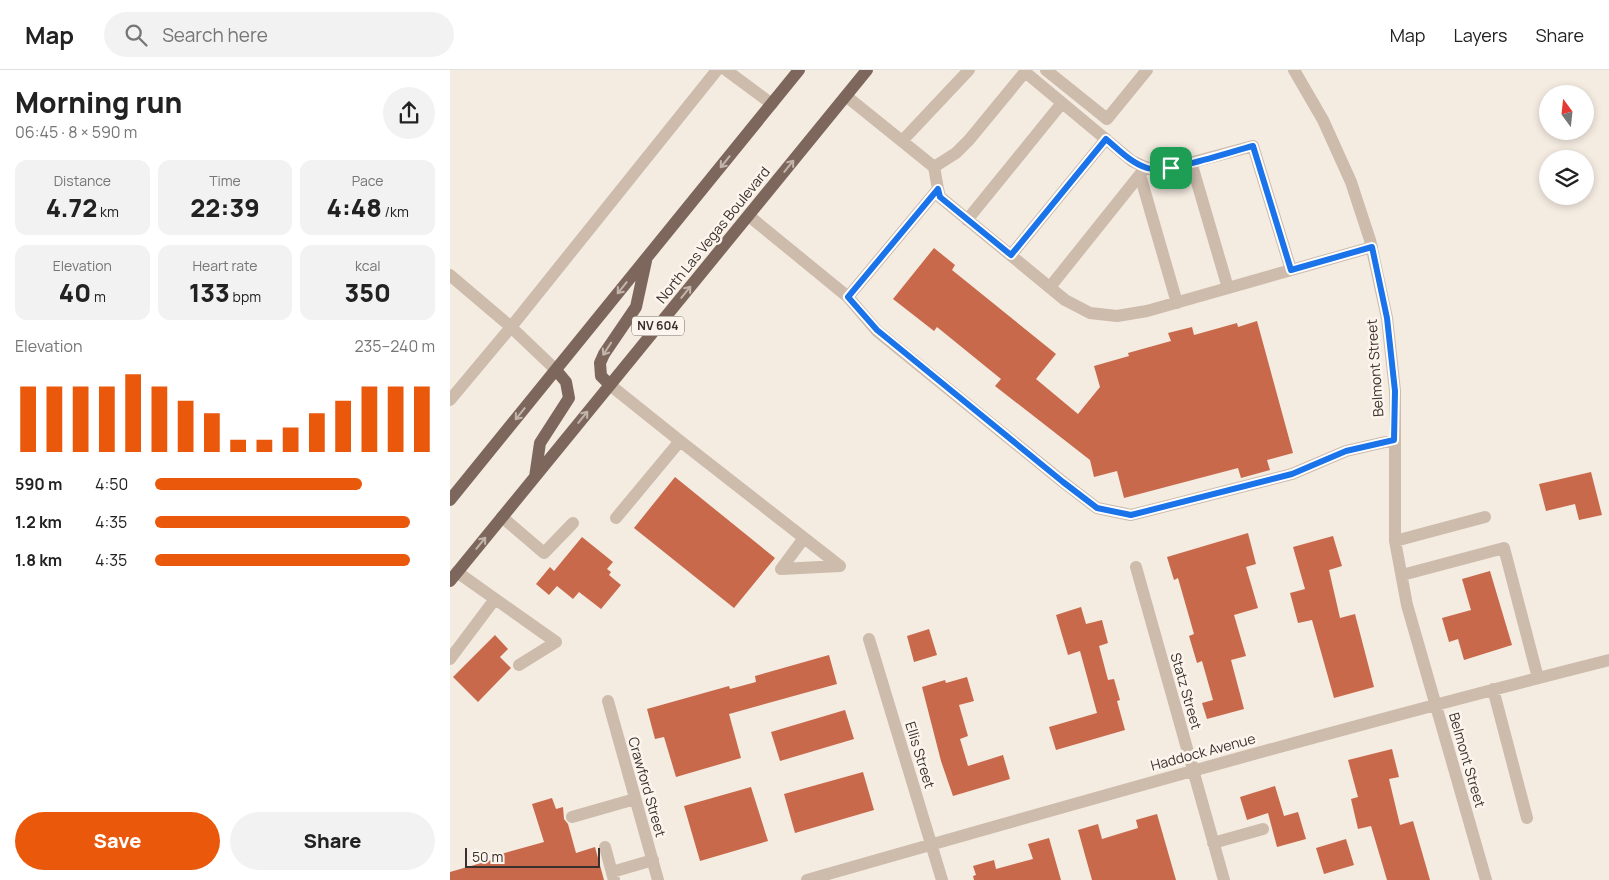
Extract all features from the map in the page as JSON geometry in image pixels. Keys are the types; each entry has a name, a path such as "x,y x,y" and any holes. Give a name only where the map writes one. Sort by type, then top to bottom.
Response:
{"main road":[{"path":"450,500 800,70"},
{"name":"North Las Vegas Boulevard","path":"454,577 867,70"},
{"path":"610,385 602,376 600,364 604,354 636,307 646,258"},
{"path":"534,477 540,443 569,398 566,382 556,370"}],"street":[{"path":"450,400 511,327 717,70"},
{"path":"726,70 772,104"},
{"path":"902,141 969,70"},
{"path":"1046,70 1106,119 1147,70"},
{"name":"Belmont Street","path":"1294,70 1323,120 1351,182 1372,247 1387,318 1395,391 1395,541 1407,605 1486,880"},
{"path":"934,167 956,153 969,140 1025,72 1143,171 1177,303"},
{"path":"846,96 934,167 940,197 1066,300 1090,313 1117,316 1147,311 1372,247"},
{"path":"967,220 1062,103"},
{"path":"1011,255 1106,139"},
{"path":"1050,287 1143,171 1171,168 1253,146 1291,270"},
{"path":"1191,162 1228,288"},
{"path":"848,297 938,189"},
{"path":"749,216 848,297 877,330 1097,508 1131,515 1292,474 1346,451 1394,440"},
{"path":"450,274 511,327 556,370"},
{"path":"610,385 804,538"},
{"path":"616,518 680,441"},
{"path":"502,517 544,552 573,523"},
{"path":"1395,541 1485,517"},
{"path":"1402,575 1504,548 1538,678"},
{"name":"Statz Street","path":"1136,567 1224,880"},
{"path":"454,577 495,599 556,642 519,666"},
{"path":"450,659 495,599"},
{"name":"Ellis Street","path":"868,639 942,880"},
{"name":"Haddock Avenue","path":"807,880 1193,770 1436,704 1609,660"},
{"path":"1493,689 1527,818"},
{"name":"Crawford Street","path":"608,702 658,880"},
{"path":"572,817 635,799"},
{"path":"1213,842 1263,829"},
{"path":"605,847 613,876 653,860"}],"building":[{"path":"934,248 955,265 952,270 1056,354 1036,379 1078,414 1100,387 1094,366 1129,356 1128,353 1171,341 1168,333 1192,327 1194,335 1237,323 1238,327 1257,321 1293,453 1267,460 1270,470 1241,478 1238,468 1124,498 1117,471 1094,477 1090,460 995,386 1001,379 937,327 934,331 893,299"},
{"path":"1591,472 1602,515 1579,520 1575,504 1546,511 1539,484"},
{"path":"675,477 775,558 734,608 634,528"},
{"path":"1248,533 1256,564 1246,567 1258,608 1234,615 1246,656 1231,660 1244,709 1207,719 1202,703 1213,700 1202,661 1197,663 1189,636 1194,634 1178,578 1174,580 1167,557"},
{"path":"1333,536 1342,566 1329,570 1340,618 1355,614 1374,687 1334,698 1312,620 1298,623 1290,593 1305,589 1293,547"},
{"path":"582,537 613,562 607,569 611,572 609,575 621,585 601,609 579,592 573,599 557,586 549,595 536,584 550,567 554,571"},
{"path":"1490,571 1512,645 1464,660 1458,639 1449,642 1442,618 1471,610 1462,579"},
{"path":"1081,607 1086,624 1102,620 1108,643 1099,646 1108,680 1114,679 1120,700 1117,701 1125,730 1056,750 1049,727 1097,713 1080,651 1068,655 1056,615"},
{"path":"929,629 937,655 914,662 907,636"},
{"path":"495,635 508,649 500,657 511,668 478,702 453,677"},
{"path":"829,655 837,684 729,714 741,758 676,777 664,737 655,739 647,709 729,686 730,689 756,682 755,676"},
{"path":"967,677 974,701 959,705 968,736 960,739 968,766 1003,755 1010,779 953,796 941,761 922,687 945,680 946,683"},
{"path":"845,710 854,739 780,761 771,732"},
{"path":"1392,749 1399,777 1389,779 1400,825 1413,821 1430,880 1387,880 1371,826 1358,829 1351,799 1358,797 1348,760"},
{"path":"863,772 874,810 795,833 784,794"},
{"path":"1275,786 1284,816 1298,812 1306,839 1277,847 1268,813 1247,820 1240,797"},
{"path":"751,787 768,841 700,861 684,806"},
{"path":"552,798 556,809 563,807 564,819 568,824 576,853 595,847 604,880 450,880 450,872 495,859 494,856 544,842 532,804"},
{"path":"1157,814 1176,880 1092,880 1078,830 1098,824 1102,839 1138,828 1136,820"},
{"path":"1049,838 1061,880 974,880 973,876 976,875 973,866 994,860 996,869 1033,859 1028,844"},
{"path":"1346,839 1354,865 1324,874 1316,848"}],"route":[{"path":"1106,139 1132,161 1149,169 1171,168 1253,146 1291,270 1372,247 1387,318 1395,391 1394,440 1346,451 1292,474 1131,515 1097,508 877,330 848,297 938,189 940,197 1011,255 1106,139"}]}
